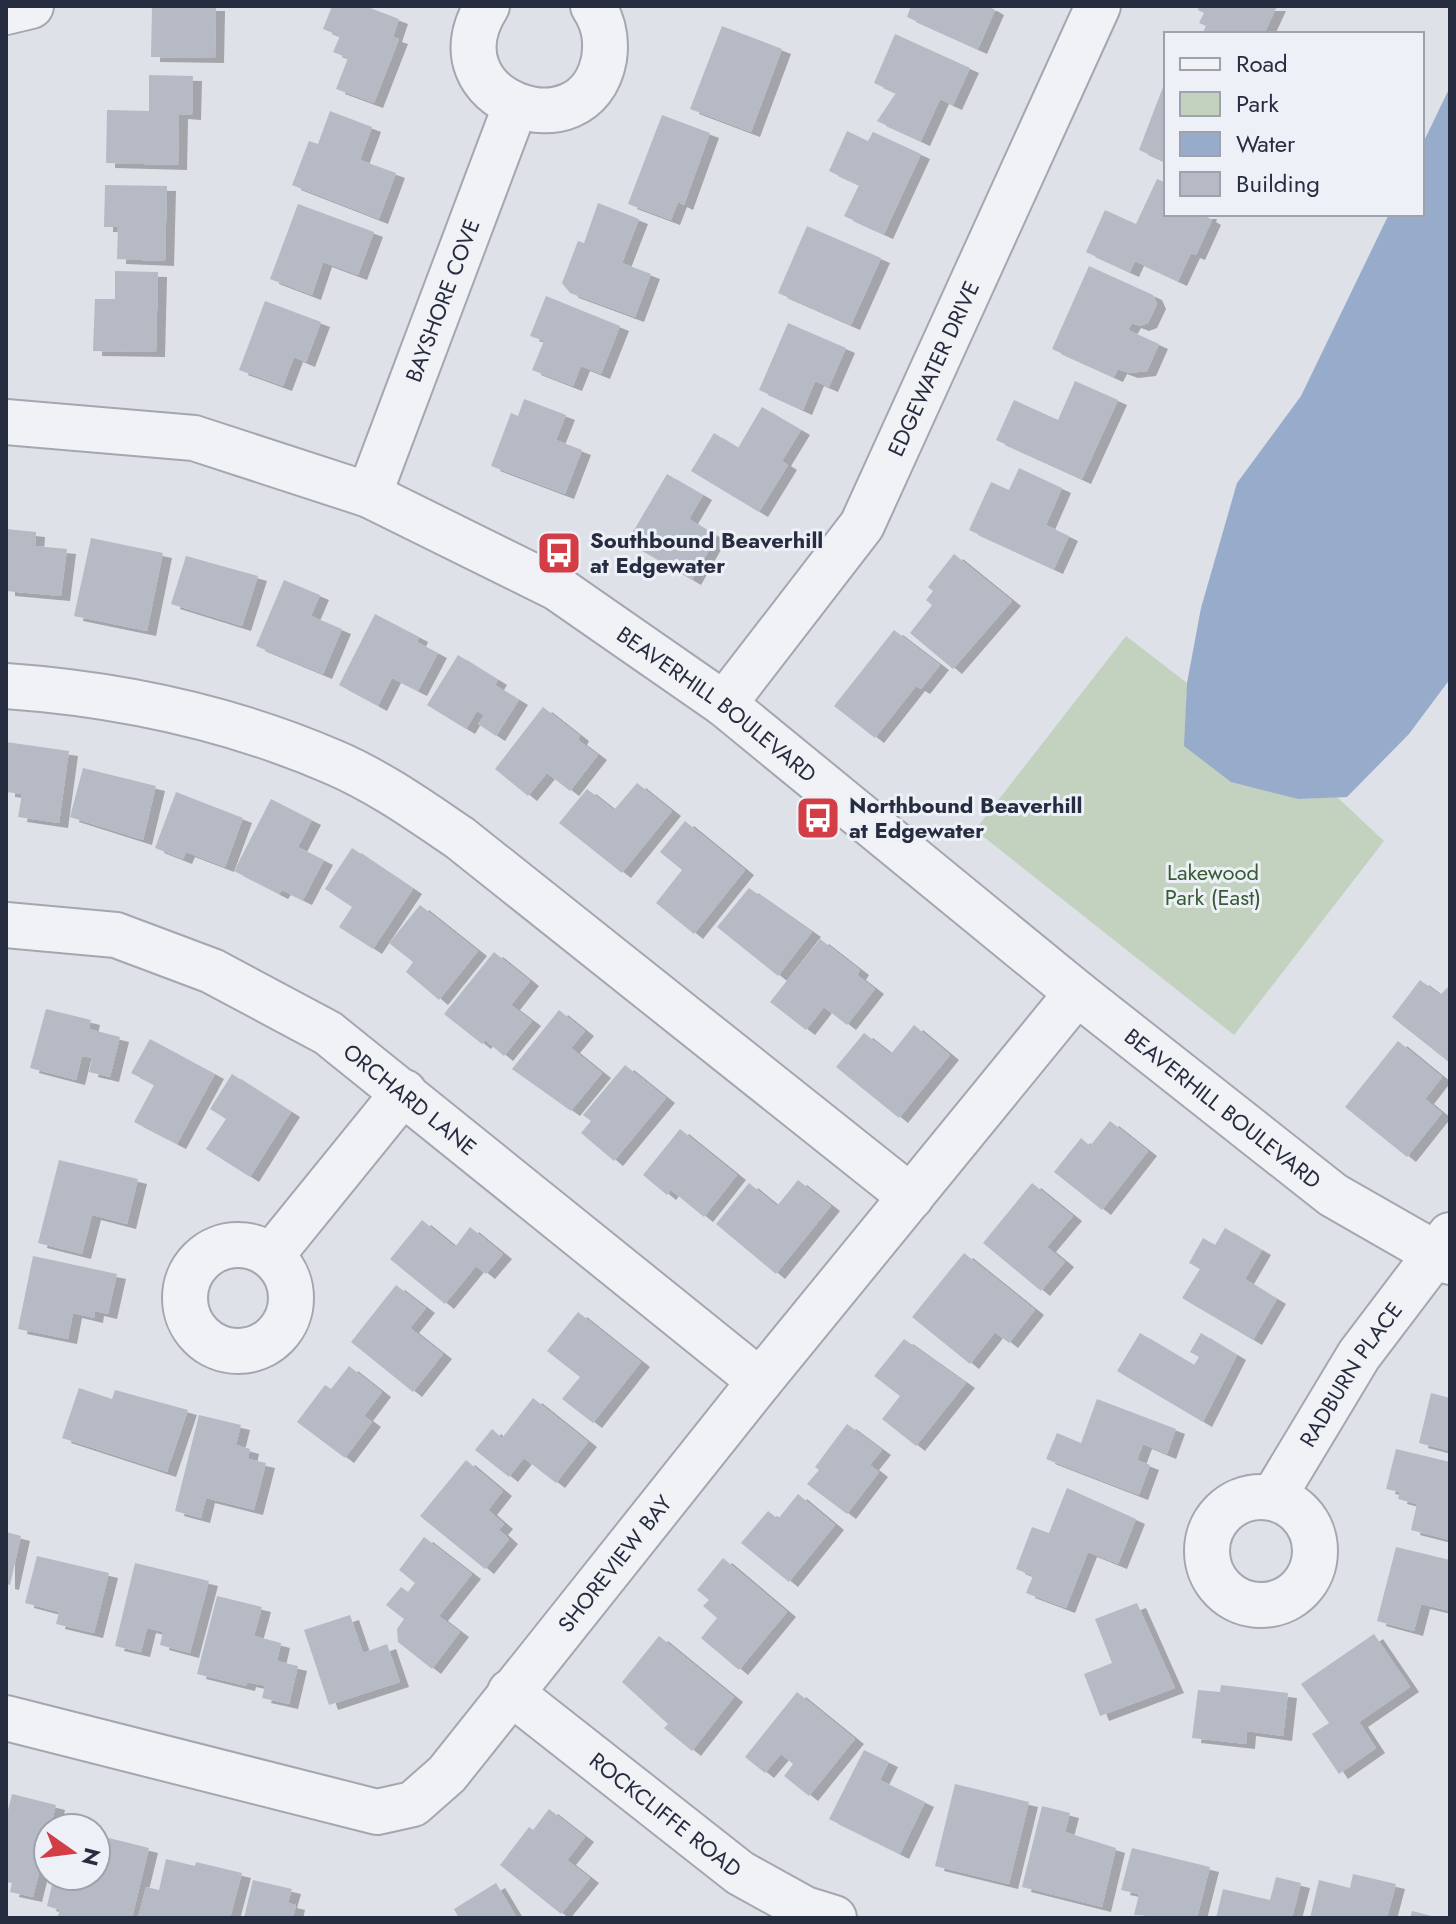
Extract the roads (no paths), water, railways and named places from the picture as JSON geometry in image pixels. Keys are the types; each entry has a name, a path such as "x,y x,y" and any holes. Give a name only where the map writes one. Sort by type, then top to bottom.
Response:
{"street":[{"path":"6,12 31,6"},
{"path":"487,6 478,20 473,46 478,72 493,93 515,107 541,112 566,107 588,92 602,69 607,44 601,18 593,6"},
{"name":"EDGEWATER DRIVE","path":"724,704 862,525 1098,6"},
{"name":"BAYSHORE COVE","path":"369,495 515,107"},
{"name":"BEAVERHILL BOULEVARD","path":"6,422 194,438 369,495 557,588 724,704 1077,993 1333,1195 1445,1250"},
{"path":"6,686 84,692 185,713 256,732 336,763 460,838 911,1197"},
{"name":"ORCHARD LANE","path":"6,925 116,935 212,971 328,1033 760,1381"},
{"name":"SHOREVIEW BAY","path":"6,1718 377,1812 413,1804 447,1774 760,1381 1077,993"},
{"path":"271,1256 404,1092"},
{"name":"RADBURN PLACE","path":"1273,1498 1359,1355 1445,1250"},
{"name":"ROCKCLIFFE ROAD","path":"510,1692 740,1873 805,1909 834,1918"}],"water":[{"path":"1450,87 1450,679 1409,734 1347,797 1298,799 1231,782 1184,746 1187,683 1201,608 1237,483 1301,396 1388,216 1424,216 1424,141"}],"place":[{"name":"Southbound Beaverhill at Edgewater","path":"559,553"},
{"name":"Northbound Beaverhill at Edgewater","path":"818,818"}],"park label":[{"name":"Lakewood Park (East)","path":"1213,884"}]}
